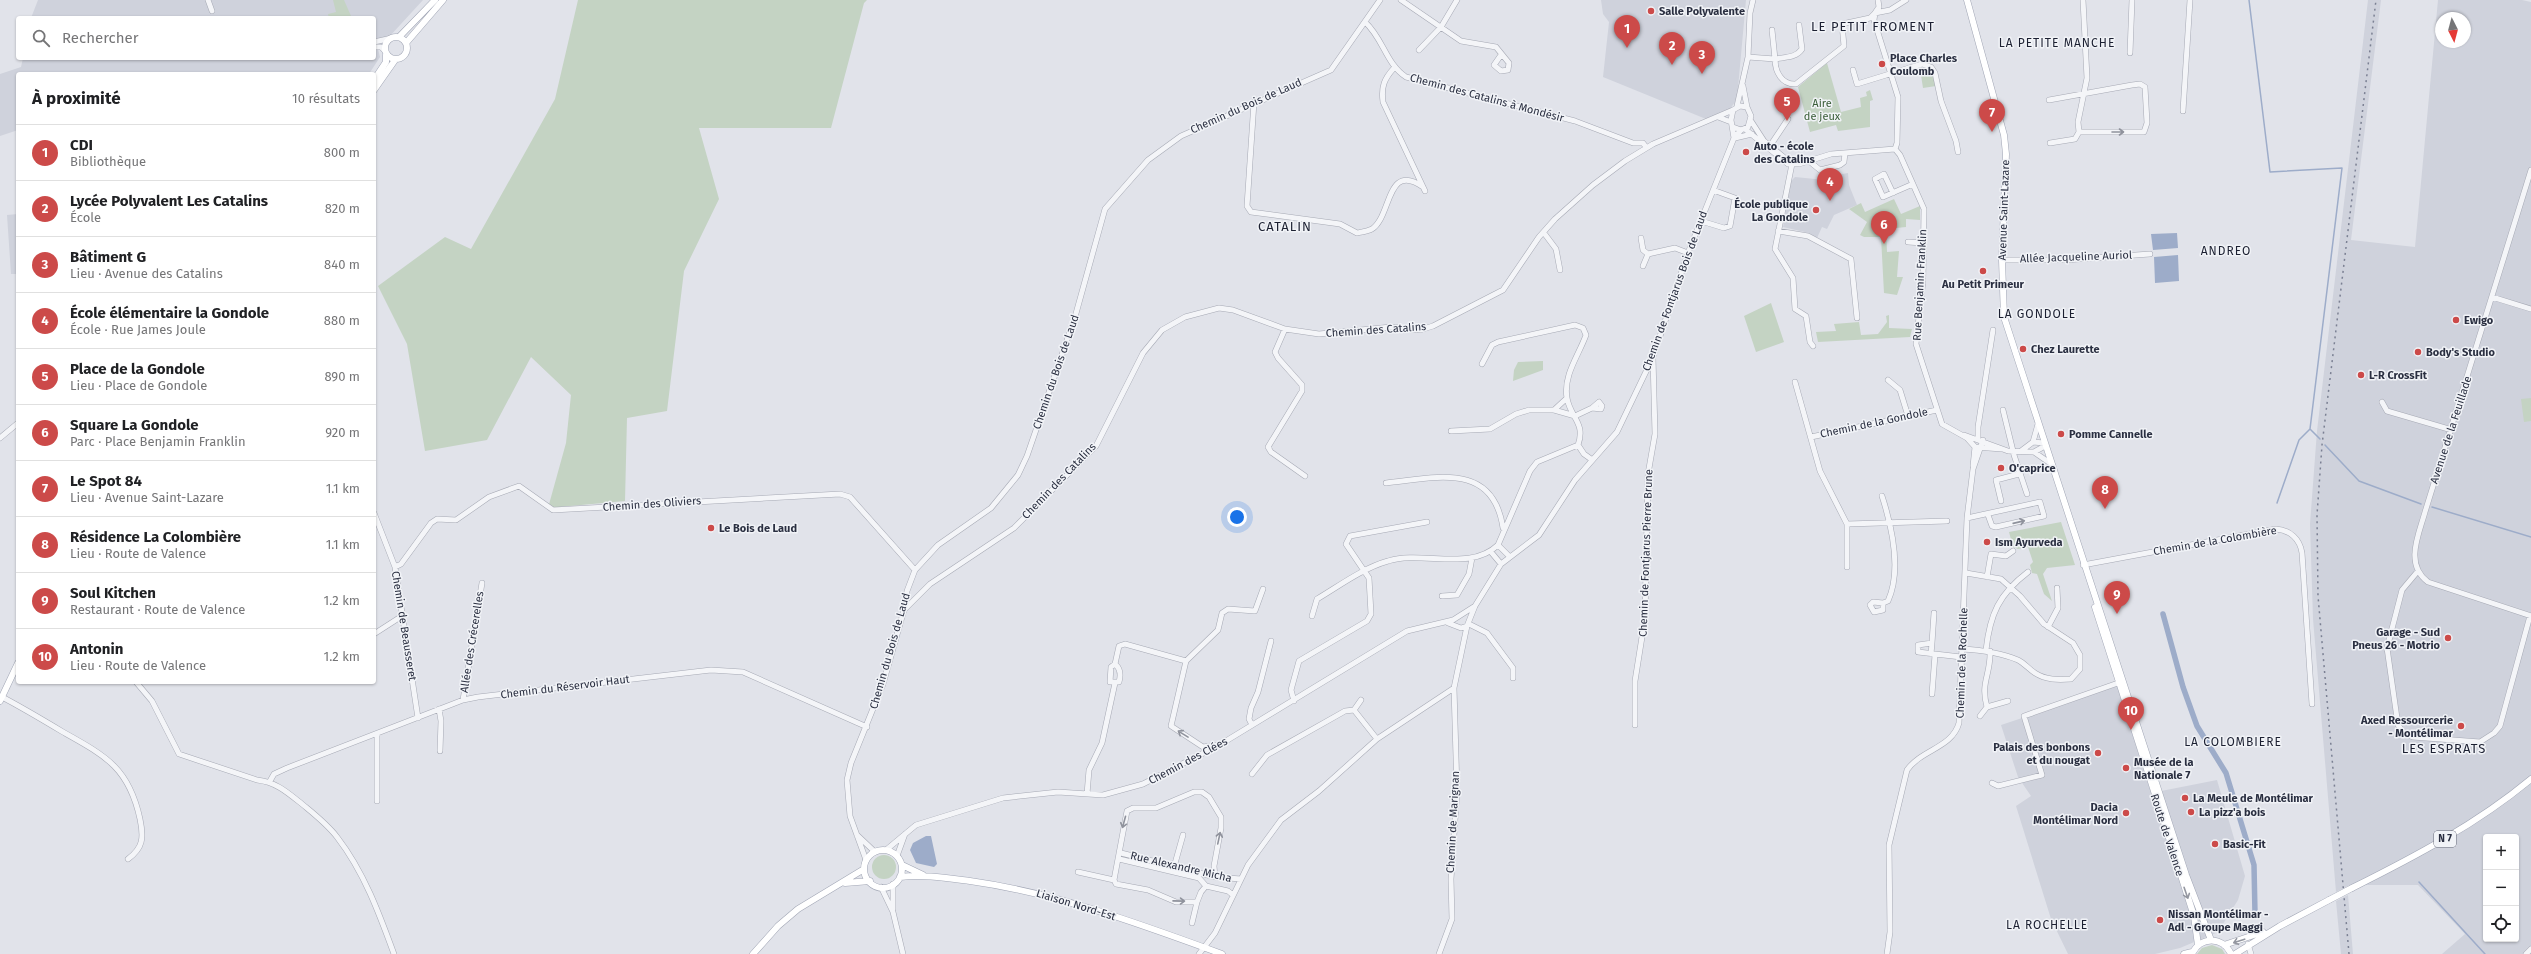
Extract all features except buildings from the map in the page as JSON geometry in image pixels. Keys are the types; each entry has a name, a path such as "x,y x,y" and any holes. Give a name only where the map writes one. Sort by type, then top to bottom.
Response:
{"main road":[{"path":"376,77 386,62 386,53 392,38 399,37 435,0"},
{"path":"376,87 395,60 405,53 406,43 443,0"},
{"name":"Avenue Saint-Lazare","path":"1967,0 2004,135 2006,166 2002,260 2002,310 2055,476"},
{"path":"399,37 406,43"},
{"path":"386,53 395,60"},
{"name":"Route de Valence","path":"2055,476 2189,882 2211,940"},
{"name":"Route de Valence","path":"2091,588 2118,683 2194,916 2198,945"},
{"path":"1,699 16,667"},
{"name":"N 7","path":"2235,954 2248,944 2280,926 2412,858 2470,823 2531,779"},
{"path":"844,883 870,882 881,887 894,884 900,877 902,865 897,856 886,850 875,852 866,860 864,869 870,882"},
{"name":"Liaison Nord-Est","path":"902,865 924,876"},
{"path":"754,954 778,926 798,909 825,892 844,883 864,869"},
{"name":"Liaison Nord-Est","path":"900,877 924,876 1026,890 1066,901 1222,954"},
{"name":"N 7","path":"2224,945 2280,926"},
{"path":"2184,954 2192,953 2198,945 2211,940 2224,945 2231,954"}],"street":[{"path":"208,0 212,11"},
{"name":"Chemin du Bois de Laud","path":"866,860 855,833 848,810 847,780 851,763 867,727 883,684 904,610 907,591 915,570 938,545 991,508 1018,475 1028,456 1072,324 1106,209 1148,160 1181,136 1254,102 1331,70 1380,0"},
{"path":"1401,0 1462,41 1496,47 1501,56"},
{"path":"1419,50 1441,26 1457,0"},
{"path":"1734,138 1732,125 1735,108 1743,85 1748,57 1750,13 1753,0"},
{"path":"1772,30 1775,66 1782,79 1788,84 1796,84 1844,46 1842,24 1870,18 1879,7 1878,0"},
{"path":"1875,13 1890,10 1906,0"},
{"path":"2050,143 2075,139 2079,132 2078,122 2088,78 2083,0"},
{"path":"2130,54 2132,0"},
{"path":"2183,111 2190,0"},
{"path":"1718,117 1752,134 1785,163 1792,164 1809,161 1831,154 1894,149 1897,143 1898,96 1874,20 1875,13"},
{"path":"1254,102 1247,206 1251,212 1340,224 1357,233 1372,228 1379,221 1393,187 1407,179 1412,179 1424,189 1383,102 1381,91 1384,81 1394,68 1376,34 1365,22"},
{"path":"1748,57 1775,59 1792,57 1799,54 1802,49 1799,25"},
{"path":"376,42 392,38"},
{"path":"376,47 381,47 386,53"},
{"path":"1853,70 1857,84 1922,64 1931,67 1935,73 1941,101 1956,141 1958,152"},
{"name":"Chemin des Catalins à Mondésir","path":"1394,68 1406,77 1575,122 1633,143 1643,143 1646,147"},
{"path":"2049,100 2140,84 2147,92 2147,129 2139,132 2079,132"},
{"path":"1743,85 1747,107 1751,113 1751,121 1755,131 1770,146 1792,164"},
{"path":"1735,108 1747,107"},
{"name":"Chemin des Catalins","path":"904,610 930,584 1014,528 1096,446 1143,353 1162,330 1185,316 1219,308 1233,310 1285,329 1319,334 1392,327 1420,330 1433,326 1503,290 1544,233 1593,185 1646,147 1718,117 1735,108"},
{"path":"1770,146 1788,119"},
{"path":"1734,138 1751,121"},
{"path":"1734,138 1752,134"},
{"name":"Chemin de Fontjarus Bois de Laud","path":"1454,688 1468,624 1475,606 1501,564 1509,556 1539,535 1560,500 1591,459 1617,432 1653,357 1688,253 1734,138"},
{"path":"1633,143 1639,152"},
{"name":"Rue Benjamin Franklin","path":"1894,149 1900,155 1924,209 1923,281 1915,337 1942,424 1961,434 1975,447 1982,449 2002,449"},
{"path":"1809,161 1820,170 1840,166 1844,162 1845,153"},
{"path":"1792,164 1775,249 1793,278 1795,309 1806,316 1810,342 1813,346"},
{"name":"Avenue de la Feuillade","path":"2418,571 2414,564 2416,546 2531,170"},
{"path":"1893,193 1913,184"},
{"path":"1701,221 1724,228 1730,226 1735,198 1713,190"},
{"path":"1778,230 1808,236 1851,259 1857,318"},
{"path":"1544,233 1556,249 1560,270"},
{"path":"1641,238 1643,250 1648,254"},
{"path":"1908,242 1923,243"},
{"path":"1648,254 1675,248 1688,253"},
{"path":"1643,266 1648,254"},
{"name":"Allée Jacqueline Auriol","path":"2002,260 2065,260 2150,254"},
{"path":"2492,297 2531,309"},
{"path":"1482,364 1492,345 1547,330 1579,326 1586,335 1573,360 1567,398 1581,431 1578,445 1584,454 1591,459"},
{"path":"1285,329 1275,352 1278,358 1302,386 1302,391 1268,447 1271,452 1305,476"},
{"name":"Chemin de la Rochelle","path":"1887,954 1890,932 1889,845 1907,770 1914,761 1947,743 1956,733 1959,723 1967,518 1973,469 1982,449 1978,427 1993,330"},
{"name":"Chemin de Fontjarus Pierre Brune","path":"1635,725 1636,677 1644,640 1648,474 1655,434 1653,357"},
{"path":"1888,380 1900,390 1908,416"},
{"path":"1795,382 1820,471 1847,524 1847,567"},
{"path":"1554,410 1567,398"},
{"path":"2382,402 2387,412 2452,430"},
{"path":"1451,431 1481,431 1490,429 1516,414 1529,410 1554,410 1575,416 1592,408"},
{"name":"Chemin de la Gondole","path":"1811,437 1937,410"},
{"path":"2003,410 2020,474 2027,494"},
{"path":"2020,451 2033,442 2037,421"},
{"path":"0,438 16,425"},
{"path":"1970,436 1978,427"},
{"path":"1961,434 2014,452 2034,452 2050,463"},
{"path":"2033,442 2044,444"},
{"path":"2034,452 2044,444"},
{"path":"1312,616 1317,599 1366,571 1387,561 1404,558 1472,558 1491,552 1498,545 1503,529 1530,471 1537,462 1578,445"},
{"path":"1973,469 1975,447"},
{"path":"2001,501 1996,480 2020,474"},
{"path":"1386,483 1456,476 1475,482 1498,506 1503,529"},
{"name":"Chemin des Oliviers","path":"395,567 401,564 431,523 437,519 456,520 489,497 519,486 553,510 840,494 850,497 915,570"},
{"path":"1882,496 1890,523 1894,551 1891,594 1888,601 1883,603 1873,602 1870,605 1871,610 1879,613 1883,610 1883,603"},
{"path":"1967,518 1988,515 2040,502 2044,516 1996,527 1992,526 1988,515"},
{"name":"Chemin de Beausseret","path":"376,518 395,567 418,718"},
{"path":"1847,524 1947,521"},
{"path":"1294,701 1291,690 1299,660 1367,621 1371,614 1370,578 1346,544 1350,536 1426,522"},
{"name":"Chemin de la Colombière","path":"2083,564 2276,529 2286,530 2301,543 2312,704"},
{"path":"1498,545 1509,556"},
{"path":"1987,577 1991,554 2006,556 2013,551"},
{"path":"1491,552 1501,564"},
{"path":"1442,596 1457,595 1469,574 1472,558"},
{"path":"2418,571 2428,582 2530,616 2500,726 2494,733 2480,742 2412,737 2404,733 2398,725 2387,654 2389,635 2402,590 2418,571"},
{"path":"1987,707 1983,693 1988,676 1989,627 1997,604 2009,587 2028,572"},
{"path":"1961,649 1988,650 2020,660 2036,674 2053,680 2070,679 2080,669 2080,655 2073,643 2048,627 2001,580 1966,573"},
{"name":"Allée des Crécerelles","path":"463,700 482,583"},
{"path":"2048,627 2058,608 2057,588"},
{"path":"1221,744 1203,747 1171,726 1186,661 1218,630 1222,613 1228,609 1255,611 1262,589"},
{"name":"Chemin de Fontjarus Bois de Laud","path":"1460,617 1475,606"},
{"path":"1932,694 1932,642 1934,613"},
{"path":"376,633 402,616"},
{"path":"1460,617 1459,626 1468,624"},
{"path":"1460,617 1468,624 1487,632 1513,668 1513,678"},
{"name":"Chemin des Clées","path":"886,850 906,832 933,818 1003,798 1058,792 1103,795 1128,790 1173,771 1221,744 1294,701 1406,631 1446,622 1460,617"},
{"name":"Chemin des Clées","path":"1446,622 1459,626"},
{"name":"Chemin de Fontjarus Bois de Laud","path":"1459,626 1464,641"},
{"path":"1252,725 1249,719 1251,708 1258,692 1271,642"},
{"path":"1932,642 1918,645 1918,652 1933,655 1961,657"},
{"path":"1115,683 1110,682 1111,667 1115,664 1119,646 1125,644 1186,661"},
{"path":"1087,794 1089,770 1102,743 1115,683 1119,682 1121,675 1119,668 1115,664"},
{"name":"Chemin du Réservoir Haut","path":"270,781 274,774 286,768 463,700 478,696 725,669 743,672 867,727"},
{"path":"1992,783 1998,786 2042,775 2024,716 2118,683"},
{"path":"138,684 152,701 179,754 257,780 270,781 283,788 326,823 338,837 369,889 394,954"},
{"path":"1199,954 1205,948 1241,879 1265,840 1281,820 1319,791 1377,739 1454,688"},
{"name":"Chemin de Marignan","path":"1439,954 1452,919 1451,879 1457,791 1454,688"},
{"path":"1,699 96,749 117,768 134,798 142,825 143,840 139,851 128,859"},
{"path":"1252,774 1267,755 1345,712 1354,710 1361,700"},
{"path":"1980,716 1987,707 2008,701"},
{"path":"439,709 441,721 440,750"},
{"path":"1354,710 1377,739"},
{"path":"377,734 377,801"},
{"path":"1114,880 1120,856 1122,831 1127,811 1133,808 1156,808 1194,792 1202,792 1209,797 1221,817 1221,828 1214,866 1215,877"},
{"path":"897,856 906,832"},
{"path":"855,833 875,852"},
{"path":"1174,867 1183,835"},
{"path":"1120,856 1199,878 1206,886 1228,891 1234,895"},
{"name":"Rue Alexandre Micha","path":"1120,856 1215,877 1241,879"},
{"path":"1078,872 1114,880 1116,884 1148,890 1176,902 1197,902"},
{"path":"893,912 894,884"},
{"path":"1192,923 1197,902 1201,892 1206,886"},
{"path":"881,887 893,912 903,954"},
{"path":"2248,944 2251,954"},
{"path":"2526,954 2531,949"}],"shaded area":[{"path":"38,0 423,0 378,49 380,57 370,72 16,72 16,131 0,136 0,74 21,67 23,60 376,60 376,16 32,16"},
{"path":"1601,0 1746,0 1737,99 1730,109 1706,119 1603,77 1609,22 1603,14"},
{"path":"2368,0 2381,0 2351,240 2415,247 2435,32 2435,48 2471,48 2471,12 2437,12 2438,0 2522,0 2531,2 2531,954 2442,954 2465,934 2418,885 2350,885 2336,892 2313,619 2310,524 2317,431"},
{"name":"École publique La Gondole","path":"1848,173 1849,185 1857,205 1834,215 1827,229 1822,227 1817,238 1809,233 1783,227 1791,181 1795,177 1825,180 1826,177"},
{"path":"16,214 16,274 11,274 7,215"},
{"path":"2117,686 2151,793 2217,780 2245,876 2238,900 2218,932 2180,948 2155,954 2068,954 2051,919 2016,806 2031,796 2018,777 2001,725"},
{"path":"2348,895 2353,954 2341,954 2336,901"}],"green space":[{"path":"333,0 344,0 351,16 328,16 328,14 336,12"},
{"path":"578,0 867,0 864,3 831,128 699,128 719,199 684,271 667,411 627,418 625,501 548,508 566,443 571,395 531,357 487,440 425,451 407,344 378,286 445,237 471,249 555,99"},
{"name":"Aire de jeux","path":"1827,63 1841,112 1861,107 1860,98 1867,96 1866,92 1870,90 1873,100 1870,101 1870,127 1838,131 1836,125 1810,132 1798,87"},
{"path":"1920,69 1931,74 1936,86 1923,88"},
{"path":"1894,199 1901,214 1920,206 1920,220 1906,219 1906,227 1886,229 1887,252 1899,251 1897,277 1903,277 1897,295 1884,293 1881,237 1864,237 1860,235 1867,222 1849,209 1861,203 1865,212"},
{"path":"1771,303 1784,342 1756,352 1744,316"},
{"path":"1889,315 1889,328 1912,329 1910,337 1818,342 1816,332 1836,331 1834,324 1859,322 1861,335 1878,334 1887,322 1886,316"},
{"path":"1543,361 1543,370 1513,381 1514,370 1518,362"},
{"path":"2531,398 2531,421 2524,422 2521,399"},
{"path":"2061,522 2075,565 2047,568 2043,574 2052,601 2044,594 2037,574 2032,573 2030,565 2033,562 2028,547 2018,549 2013,547 2009,532"},
{"path":"884,855 893,858 896,867 893,876 884,879 875,876 872,867 875,858"},
{"path":"2212,945 2222,949 2225,954 2197,954 2202,948"}],"water":[{"path":"2177,233 2178,248 2153,250 2151,234"},
{"path":"2178,255 2179,281 2155,283 2154,257"},
{"path":"926,836 931,836 937,864 934,867 916,863 910,850 913,843"}],"waterway":[{"path":"2249,0 2270,172 2342,168 2310,429 2299,440 2277,503"},
{"path":"2310,429 2320,439"},
{"path":"2325,445 2359,481 2421,504"},
{"path":"2432,507 2531,537"},
{"path":"2163,614 2183,687 2197,726 2226,773 2254,865 2255,914"},
{"path":"2419,882 2485,954"}],"railway":[{"path":"2349,954 2318,596 2317,515 2322,445 2376,0"}],"place":[{"name":"Salle Polyvalente","path":"1651,11"},
{"name":"CDI","path":"1627,48"},
{"name":"Place Charles Coulomb","path":"1882,64"},
{"name":"Lycée Polyvalent Les Catalins","path":"1672,65"},
{"name":"Bâtiment G","path":"1702,74"},
{"name":"Place de la Gondole","path":"1787,121"},
{"name":"Le Spot 84","path":"1992,132"},
{"name":"Auto - école des Catalins","path":"1746,152"},
{"name":"École élémentaire la Gondole","path":"1830,201"},
{"name":"École publique La Gondole","path":"1816,210"},
{"name":"Square La Gondole","path":"1884,244"},
{"name":"Au Petit Primeur","path":"1983,271"},
{"name":"Ewigo","path":"2456,320"},
{"name":"Chez Laurette","path":"2023,349"},
{"name":"Body's Studio","path":"2418,352"},
{"name":"L-R CrossFit","path":"2361,375"},
{"name":"Pomme Cannelle","path":"2061,434"},
{"name":"O'caprice","path":"2001,468"},
{"name":"Résidence La Colombière","path":"2105,509"},
{"name":"Le Bois de Laud","path":"711,528"},
{"name":"Ism Ayurveda","path":"1987,542"},
{"name":"Soul Kitchen","path":"2117,614"},
{"name":"Garage - Sud Pneus 26 - Motrio","path":"2448,638"},
{"name":"Axed Ressourcerie - Montélimar","path":"2461,726"},
{"name":"Antonin","path":"2131,730"},
{"name":"Palais des bonbons et du nougat","path":"2098,753"},
{"name":"Musée de la Nationale 7","path":"2126,768"},
{"name":"La Meule de Montélimar","path":"2185,798"},
{"name":"La pizz'a bois","path":"2191,812"},
{"name":"Dacia Montélimar Nord","path":"2126,813"},
{"name":"Basic-Fit","path":"2215,844"},
{"name":"Nissan Montélimar - Adl - Groupe Maggi","path":"2160,920"}],"district":[{"name":"LE PETIT FROMENT","path":"1873,26"},
{"name":"LA PETITE MANCHE","path":"2057,43"},
{"name":"CATALIN","path":"1285,226"},
{"name":"ANDREO","path":"2226,251"},
{"name":"LA GONDOLE","path":"2037,314"},
{"name":"LA COLOMBIERE","path":"2233,742"},
{"name":"LES ESPRATS","path":"2444,748"},
{"name":"LA ROCHELLE","path":"2047,925"}]}
